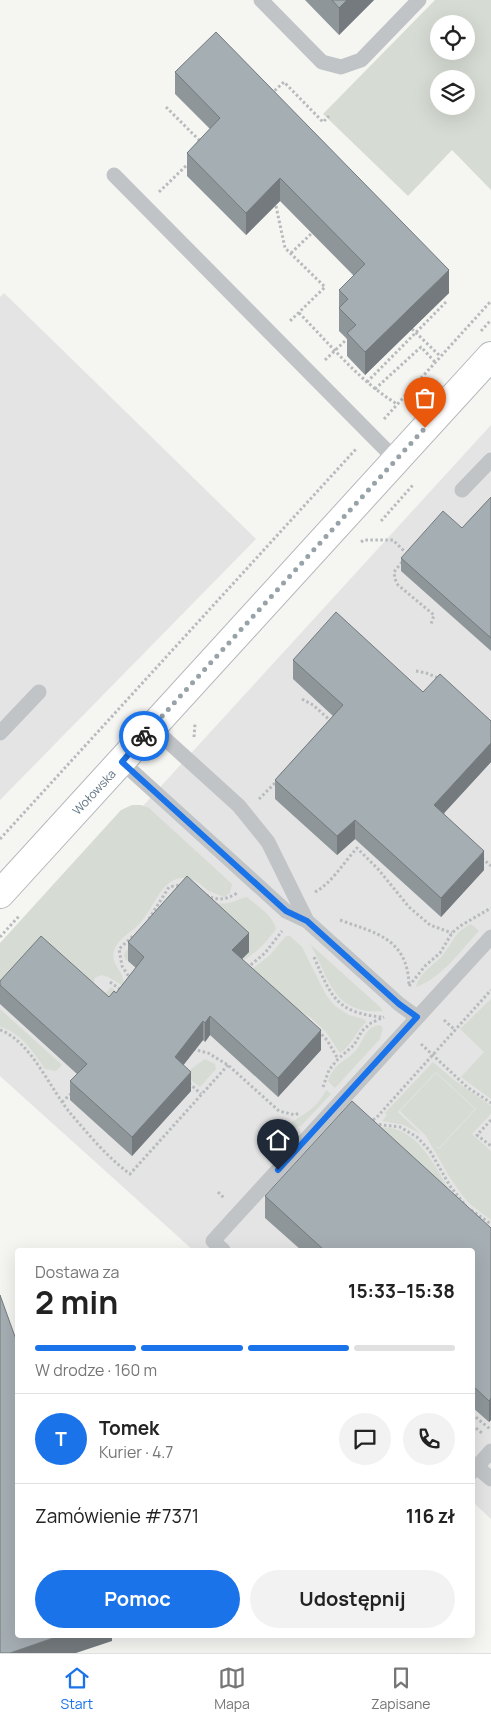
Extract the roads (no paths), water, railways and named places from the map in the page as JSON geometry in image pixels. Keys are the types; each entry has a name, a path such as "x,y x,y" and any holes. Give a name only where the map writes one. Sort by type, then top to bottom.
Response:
{"street":[{"name":"Wołowska","path":"0,894 491,356"}],"lane":[{"path":"261,0 322,62 341,67 361,60 419,0"},
{"path":"114,175 396,460"},
{"path":"462,490 491,460"},
{"path":"0,733 39,692"},
{"path":"152,727 239,806 268,842 307,921"},
{"path":"122,762 286,911 307,921 399,1004 417,1017"},
{"path":"221,1248 214,1241 491,937"},
{"path":"491,1451 475,1469 491,1479"}]}
